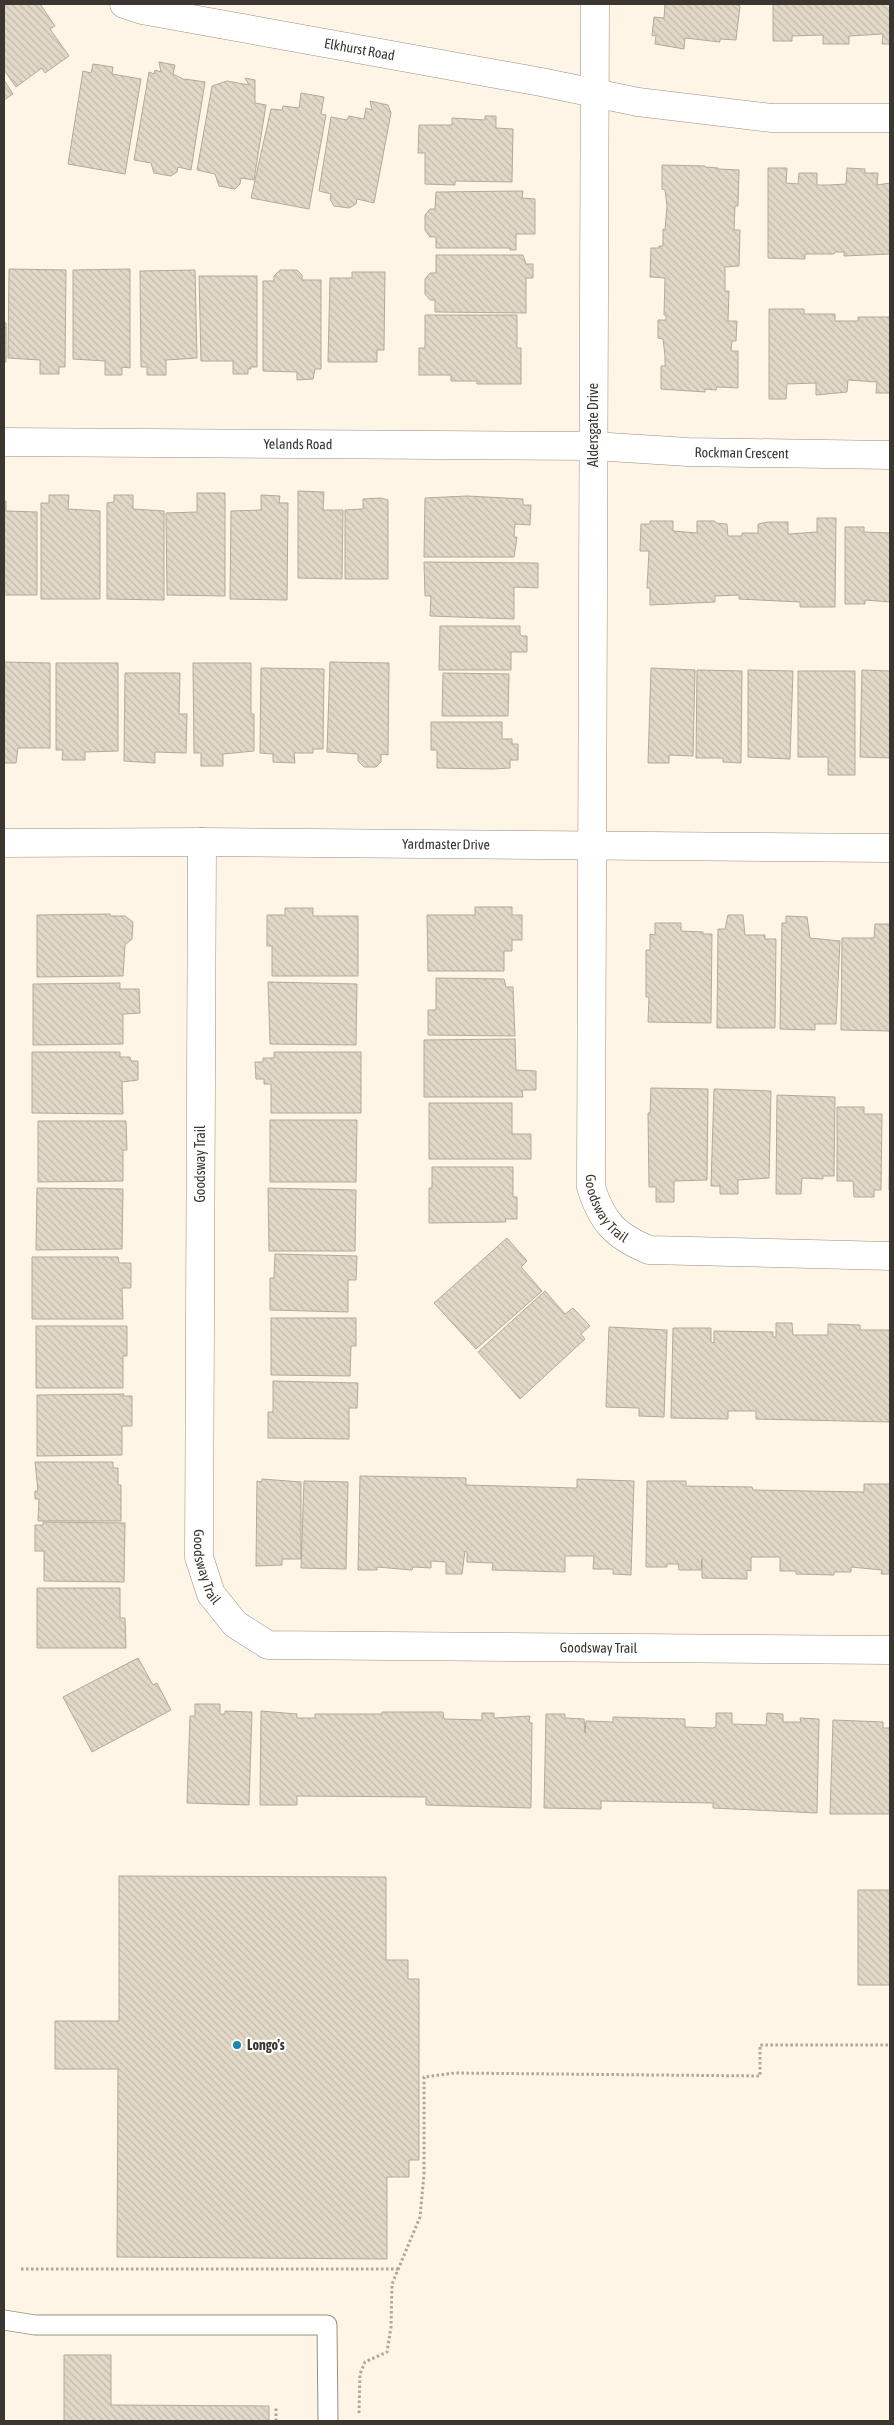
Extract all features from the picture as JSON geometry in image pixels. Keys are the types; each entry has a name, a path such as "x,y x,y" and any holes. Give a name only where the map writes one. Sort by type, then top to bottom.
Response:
{"street":[{"name":"Elkhurst Road","path":"124,4 142,10 596,94"},
{"name":"Aldersgate Drive","path":"594,847 595,4"},
{"path":"596,94 638,102 772,118 890,118"},
{"name":"Yelands Road","path":"4,442 593,446"},
{"name":"Rockman Crescent","path":"593,446 688,452 890,454"},
{"name":"Yardmaster Drive","path":"4,843 202,842 594,847 890,848"},
{"name":"Goodsway Trail","path":"202,842 199,1557 212,1594 236,1624 268,1645 890,1650"},
{"name":"Goodsway Trail","path":"594,847 591,1187 598,1209 610,1227 628,1241 649,1250 890,1256"}],"lane":[{"path":"4,2320 35,2325 327,2325 328,2421"}],"path":[{"path":"359,2421 360,2374 366,2362 387,2352 391,2327 392,2284 420,2217 424,2174 424,2077 455,2073 760,2076 760,2045 890,2045"},
{"path":"20,2269 399,2269"},
{"path":"276,2407 276,2421"}],"building":[{"path":"4,4 40,4 55,26 50,29 69,56 45,73 42,68 16,87 4,70"},
{"path":"665,4 735,4 740,6 736,40 720,39 720,42 685,38 684,49 655,44 656,35 652,36 654,17 664,18"},
{"path":"773,4 890,4 890,44 882,44 883,34 849,36 849,44 823,44 823,35 792,36 792,41 773,41"},
{"path":"159,62 175,65 173,74 185,80 205,82 191,170 178,167 177,172 171,176 154,173 151,163 134,160 149,72 154,74 155,70 161,72"},
{"path":"93,64 113,67 112,74 141,79 125,174 68,164 83,71 91,73"},
{"path":"245,78 255,80 255,103 266,105 254,180 241,178 240,184 235,189 219,186 215,174 197,170 212,86 227,81 249,85"},
{"path":"4,80 13,94 4,100"},
{"path":"301,93 324,97 321,114 326,115 309,209 251,198 271,109 282,110 283,106 299,108"},
{"path":"370,101 388,105 391,113 374,203 357,199 356,204 349,208 334,206 330,199 331,194 319,191 331,117 347,120 349,116 364,119 366,108 372,110"},
{"path":"485,116 496,116 496,128 513,129 512,182 455,181 455,185 425,184 425,153 418,153 419,125 452,125 452,118 485,120"},
{"path":"662,165 705,166 739,170 738,206 735,206 734,230 740,230 739,266 725,267 725,291 729,291 728,321 737,321 736,341 732,341 731,351 738,351 738,388 717,387 716,390 705,389 705,392 661,389 661,366 665,366 665,356 663,339 658,338 658,320 666,320 666,315 664,315 665,278 650,277 651,248 663,246 663,229 665,230 667,206 665,190 662,189"},
{"path":"768,168 787,168 786,183 798,184 799,173 817,173 817,185 846,184 847,168 865,169 865,173 878,173 877,185 890,183 890,254 844,256 844,252 835,252 834,254 805,254 805,259 768,258"},
{"path":"523,191 522,198 535,199 535,234 516,234 516,250 510,250 510,248 436,248 436,237 430,237 425,230 425,215 430,209 435,209 436,192"},
{"path":"436,255 523,255 526,264 533,264 533,278 526,278 526,313 435,312 435,300 430,300 425,294 425,279 430,273 436,273"},
{"path":"9,269 66,270 65,367 59,367 59,374 40,374 40,360 8,358"},
{"path":"130,269 130,368 122,367 122,375 105,375 105,361 73,359 73,270"},
{"path":"195,270 197,358 166,360 166,375 147,375 147,367 141,367 140,271"},
{"path":"280,270 297,270 302,275 302,280 321,280 321,369 315,369 313,379 297,380 297,372 263,371 263,281 274,281 274,276"},
{"path":"352,272 385,272 384,350 377,350 377,362 328,362 330,278 352,278"},
{"path":"199,276 257,276 257,367 250,367 251,369 248,369 248,374 233,374 233,361 201,361"},
{"path":"769,309 804,309 804,314 835,314 835,321 858,321 858,317 889,317 890,314 890,395 889,393 876,393 877,382 848,380 847,392 816,395 816,383 787,384 786,399 769,399"},
{"path":"425,315 517,315 517,348 521,348 521,384 477,384 477,381 451,381 451,375 419,375 419,348 425,348"},
{"path":"4,322 6,323 6,362 4,362"},
{"path":"298,491 324,492 323,510 343,510 342,579 298,578"},
{"path":"197,493 225,493 225,596 167,595 166,513 197,512"},
{"path":"49,495 69,495 68,509 100,511 100,599 41,599 41,503 49,503"},
{"path":"114,495 133,495 133,509 164,511 164,600 107,599 107,503 114,502"},
{"path":"261,495 280,496 279,503 288,503 287,600 230,599 231,511 261,510"},
{"path":"467,496 523,499 523,505 531,505 530,525 515,524 514,537 517,537 514,557 424,557 425,498"},
{"path":"381,498 388,500 388,579 345,579 345,510 363,509 363,499"},
{"path":"4,501 6,501 6,511 37,512 37,595 4,595"},
{"path":"817,518 836,518 835,607 800,607 800,602 739,599 739,595 715,596 715,602 650,605 650,588 647,588 649,551 640,551 641,524 650,524 650,521 673,521 673,531 697,533 697,521 715,521 716,523 727,524 728,536 742,536 742,533 758,533 758,524 768,522 788,522 788,534 817,532"},
{"path":"845,527 864,527 864,532 890,533 890,602 865,600 865,604 845,604"},
{"path":"424,562 538,563 538,588 514,587 514,619 430,616 431,596 425,596"},
{"path":"440,626 520,626 520,634 527,636 527,652 511,652 511,670 439,670"},
{"path":"4,662 50,663 50,748 18,748 16,763 4,763"},
{"path":"330,662 389,663 388,755 381,754 381,762 376,767 364,767 358,761 358,754 327,752"},
{"path":"56,663 118,663 118,751 85,752 85,760 62,760 63,750 56,750"},
{"path":"193,663 251,663 251,714 254,714 254,751 223,754 223,766 201,766 201,753 194,753"},
{"path":"261,668 324,669 323,749 313,749 313,753 294,753 295,763 273,762 273,754 260,753"},
{"path":"651,668 695,670 693,756 669,755 669,763 648,763"},
{"path":"697,670 742,671 741,763 723,762 723,758 696,758"},
{"path":"748,670 793,671 790,759 748,757"},
{"path":"862,670 890,671 890,758 860,757"},
{"path":"798,671 855,671 855,775 828,775 828,757 798,757"},
{"path":"125,673 180,673 179,714 187,714 186,753 155,752 155,763 124,761"},
{"path":"443,673 509,674 508,716 442,716"},
{"path":"431,722 502,722 502,739 512,739 512,744 518,744 518,760 510,760 510,768 437,768 437,750 431,750"},
{"path":"475,907 512,907 512,915 522,915 522,940 512,940 512,951 504,951 504,971 428,971 427,915 475,915"},
{"path":"285,908 313,908 313,916 358,916 358,976 272,976 272,946 267,946 267,915 285,915"},
{"path":"110,914 110,916 125,916 133,922 132,939 125,945 123,976 37,977 37,915"},
{"path":"728,915 743,915 745,935 765,935 765,939 776,939 775,1028 717,1028 718,929 725,929"},
{"path":"786,916 807,917 810,938 840,941 836,1024 815,1024 815,1030 780,1029 782,923 786,923"},
{"path":"655,923 681,923 681,931 712,934 711,1023 648,1022 649,997 646,997 646,950 650,950 650,934 655,935"},
{"path":"875,924 890,924 890,1031 841,1030 842,938 874,938"},
{"path":"436,978 504,979 506,987 513,987 515,1036 428,1035 428,1010 436,1010"},
{"path":"268,982 357,984 356,1045 270,1044"},
{"path":"120,983 120,989 139,989 140,1013 123,1014 123,1044 33,1045 33,984"},
{"path":"515,1039 516,1070 536,1071 536,1090 522,1090 523,1097 424,1097 424,1040"},
{"path":"32,1052 120,1052 120,1057 130,1057 131,1061 138,1061 138,1080 122,1082 123,1114 32,1113"},
{"path":"274,1052 361,1052 361,1113 271,1113 271,1084 264,1084 264,1079 256,1079 255,1062 263,1062 263,1058 274,1058"},
{"path":"651,1088 708,1089 707,1180 674,1181 674,1202 656,1202 656,1187 649,1187 648,1113 650,1113"},
{"path":"714,1089 771,1091 769,1178 738,1180 738,1194 720,1194 720,1186 711,1186"},
{"path":"777,1095 835,1097 834,1176 823,1176 823,1179 802,1178 801,1194 776,1194"},
{"path":"429,1103 512,1103 512,1134 531,1134 531,1159 429,1159"},
{"path":"837,1107 864,1107 864,1114 882,1114 881,1190 874,1190 874,1197 854,1197 853,1181 837,1181"},
{"path":"890,1115 890,1190 889,1190"},
{"path":"270,1120 357,1120 356,1182 270,1182"},
{"path":"38,1121 126,1121 127,1150 123,1150 123,1181 38,1182"},
{"path":"432,1167 513,1167 513,1197 517,1197 517,1219 505,1219 506,1222 429,1223 429,1188 432,1188"},
{"path":"37,1188 123,1189 122,1249 36,1250"},
{"path":"268,1188 356,1190 355,1251 269,1251"},
{"path":"507,1238 527,1261 521,1267 542,1291 476,1349 434,1303"},
{"path":"275,1254 357,1256 356,1280 348,1280 348,1312 270,1310 270,1278 274,1278"},
{"path":"32,1257 118,1257 119,1263 131,1263 131,1288 122,1288 123,1319 32,1319"},
{"path":"545,1291 565,1314 573,1308 590,1326 581,1334 585,1339 520,1399 478,1352"},
{"path":"271,1318 356,1318 356,1346 351,1346 350,1376 271,1375"},
{"path":"776,1323 792,1323 793,1335 828,1335 828,1324 860,1325 860,1330 890,1330 890,1422 756,1419 756,1411 728,1411 728,1419 671,1418 673,1328 711,1328 711,1342 714,1343 714,1331 773,1332 773,1337 776,1337"},
{"path":"36,1326 127,1326 127,1356 123,1356 123,1388 36,1388"},
{"path":"609,1327 667,1330 664,1417 639,1416 639,1408 606,1407"},
{"path":"273,1381 358,1383 357,1408 349,1408 349,1439 268,1438 268,1412 273,1412"},
{"path":"124,1394 123,1396 132,1396 132,1426 122,1426 122,1455 37,1456 37,1395"},
{"path":"35,1462 113,1462 113,1468 118,1468 118,1485 121,1485 121,1521 38,1521 39,1499 35,1499 35,1491 38,1491"},
{"path":"360,1476 466,1478 466,1485 577,1488 577,1479 634,1481 631,1575 613,1574 613,1569 593,1569 594,1556 565,1556 565,1572 492,1570 493,1563 467,1562 467,1552 465,1551 462,1574 446,1574 446,1562 431,1561 431,1568 413,1567 412,1570 377,1567 377,1570 358,1570"},
{"path":"262,1479 301,1482 301,1559 282,1559 282,1565 256,1566 257,1481 262,1482"},
{"path":"304,1481 348,1482 346,1569 301,1568"},
{"path":"647,1481 686,1481 686,1486 752,1487 753,1490 864,1492 864,1484 890,1484 890,1574 881,1574 882,1570 851,1567 851,1572 834,1572 834,1575 796,1574 796,1571 780,1571 780,1557 751,1557 751,1571 747,1570 747,1579 702,1578 702,1559 701,1570 679,1570 678,1564 667,1564 667,1567 646,1567"},
{"path":"43,1522 125,1523 124,1582 44,1581 44,1551 35,1551 35,1525 43,1525"},
{"path":"37,1588 120,1588 120,1618 125,1618 126,1648 37,1648"},
{"path":"138,1658 153,1685 157,1683 171,1710 92,1752 63,1697"},
{"path":"195,1704 220,1704 220,1714 225,1714 225,1711 252,1712 249,1805 187,1803 190,1716 195,1716"},
{"path":"261,1711 297,1714 297,1718 315,1718 315,1714 382,1714 382,1712 443,1712 444,1719 482,1720 482,1713 494,1713 494,1718 530,1716 529,1722 532,1723 531,1808 426,1805 426,1797 297,1796 297,1805 260,1805"},
{"path":"716,1713 732,1713 732,1724 766,1725 767,1713 783,1714 783,1722 801,1722 800,1718 819,1719 817,1813 713,1808 713,1803 601,1801 601,1809 544,1808 546,1714 565,1714 565,1718 584,1719 585,1733 586,1721 613,1722 613,1717 685,1719 685,1727 713,1728 716,1726"},
{"path":"833,1720 883,1722 883,1728 890,1728 890,1814 830,1814"},
{"name":"Longo's","path":"119,1876 386,1877 386,1960 408,1960 408,1979 419,1979 419,2160 409,2160 409,2177 387,2177 387,2259 117,2257 118,2069 55,2069 55,2021 119,2021"},
{"path":"858,1890 890,1890 890,1985 858,1985"},
{"path":"64,2355 111,2355 111,2405 269,2406 269,2421 64,2421"}],"place":[{"name":"Longo's","path":"237,2045"}]}
